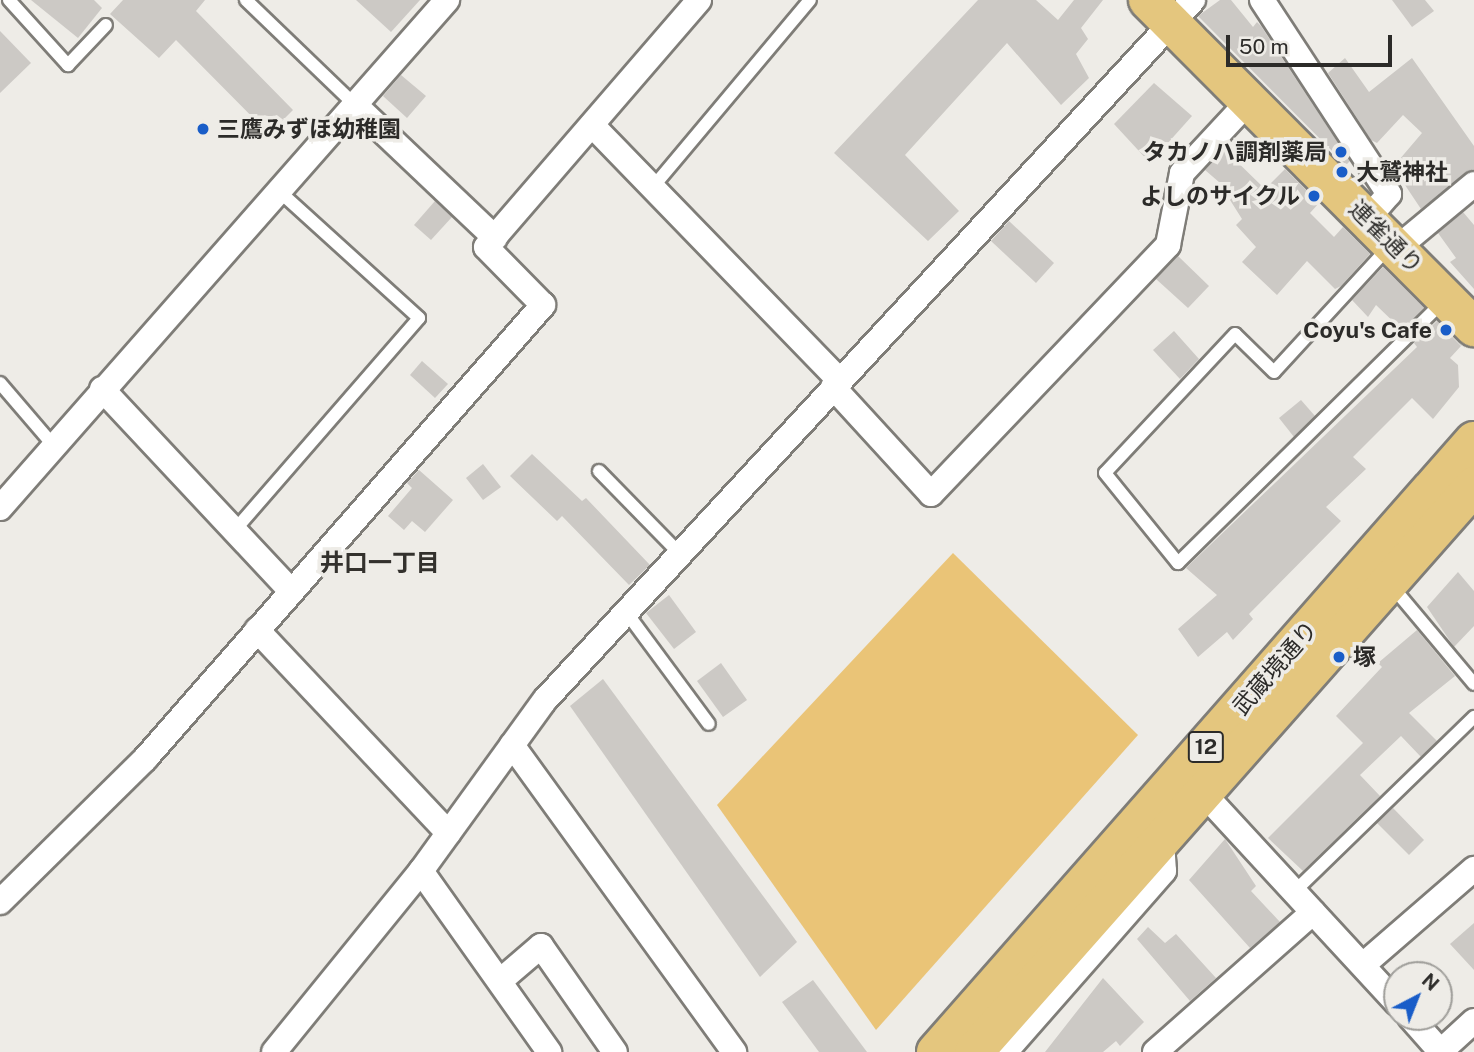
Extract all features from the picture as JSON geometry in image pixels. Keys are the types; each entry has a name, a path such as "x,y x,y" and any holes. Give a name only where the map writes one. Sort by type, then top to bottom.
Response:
{"main road":[{"name":"連雀通り","path":"1170,7 1249,101 1474,327"},
{"name":"武蔵境通り","path":"936,1052 1474,440"},
{"name":"武蔵境通り","path":"974,1052 1474,486"}],"street":[{"path":"0,508 447,0"},
{"path":"0,902 145,759 290,590 543,305 486,247 699,0"},
{"path":"1267,2 1390,194 1385,237"},
{"path":"274,1052 421,871 545,700 836,383 1170,7"},
{"path":"592,125 836,383 931,494 1168,245 1182,173 1249,101"},
{"path":"355,105 495,237"},
{"path":"1385,237 1474,184"},
{"path":"102,389 290,590"},
{"path":"257,630 448,833"},
{"path":"512,745 734,1052"},
{"path":"1203,793 1383,987"},
{"path":"1005,1052 1164,871 1162,839"},
{"path":"1363,965 1474,869"},
{"path":"421,871 549,1052"},
{"path":"1155,1052 1314,912"},
{"path":"500,981 541,946 615,1052"},
{"path":"1422,1031 1440,1052 1474,1021"}],"lane":[{"path":"9,0 68,65 106,25"},
{"path":"246,0 355,105"},
{"path":"653,187 810,0"},
{"path":"234,531 419,318 279,191"},
{"path":"1385,237 1274,372 1235,334 1105,473 1178,563 1447,298"},
{"path":"0,383 54,446"},
{"path":"599,471 680,554"},
{"path":"1388,583 1474,684"},
{"path":"626,612 709,724"},
{"path":"1295,891 1474,717"}],"shaded area":[{"path":"953,553 1138,735 876,1030 717,805"}],"building":[{"path":"31,0 94,0 102,8 78,38"},
{"path":"123,0 205,0 196,11 293,110 269,134 176,40 159,58 110,14"},
{"path":"356,0 420,0 391,32"},
{"path":"978,0 1036,0 1058,20 1074,0 1103,0 1081,28 1088,39 1076,54 1089,78 1061,105 1007,43 905,155 959,211 928,241 834,153"},
{"path":"1220,0 1231,0 1253,27 1257,22 1261,26 1350,161 1346,165 1198,16"},
{"path":"1392,0 1425,0 1434,11 1412,27"},
{"path":"0,31 31,63 0,93"},
{"path":"1345,58 1369,92 1412,58 1474,146 1474,169 1421,209 1393,167 1422,133 1403,115 1377,143 1371,140 1328,73"},
{"path":"401,75 426,96 407,118 383,96"},
{"path":"1154,83 1192,116 1150,163 1114,124"},
{"path":"1224,149 1265,189 1285,169 1319,203 1310,213 1334,237 1343,227 1370,254 1341,286 1335,289 1307,261 1277,295 1242,262 1256,247 1236,225 1242,219 1230,200 1234,195 1205,170"},
{"path":"435,201 452,217 431,240 414,225"},
{"path":"1463,212 1474,225 1474,289 1450,262 1456,258 1438,233"},
{"path":"1009,221 1054,263 1036,283 991,241"},
{"path":"1178,256 1209,286 1188,308 1156,279"},
{"path":"1383,267 1424,308 1402,330 1376,305 1368,317 1352,300"},
{"path":"1437,321 1461,346 1450,358 1458,365 1459,387 1433,419 1412,398 1353,457 1366,469 1326,507 1341,521 1249,614 1253,619 1233,640 1227,632 1198,657 1178,629 1217,595 1186,568 1417,347 1414,343"},
{"path":"1174,331 1199,359 1180,379 1153,350"},
{"path":"422,361 448,384 435,398 410,375"},
{"path":"1301,400 1315,416 1294,437 1279,418"},
{"path":"532,454 582,501 586,498 650,565 629,585 562,516 557,521 510,476"},
{"path":"483,464 501,487 483,500 466,478"},
{"path":"419,470 453,500 425,532 412,521 404,530 388,516 412,488 407,483"},
{"path":"1458,572 1474,591 1474,626 1454,647 1427,607"},
{"path":"669,595 696,632 674,649 646,613"},
{"path":"1417,630 1455,676 1409,713 1437,741 1421,757 1401,736 1360,775 1380,796 1303,871 1268,838 1363,743 1336,716 1382,667 1378,663"},
{"path":"721,663 747,700 723,717 697,681"},
{"path":"603,679 797,942 760,977 570,706"},
{"path":"1393,808 1424,840 1409,855 1377,823"},
{"path":"1225,839 1256,886 1251,891 1280,922 1250,948 1189,880"},
{"path":"1474,923 1474,970 1450,944"},
{"path":"1148,927 1165,943 1176,934 1216,978 1190,1001 1137,939"},
{"path":"1103,978 1144,1022 1120,1046 1116,1041 1103,1052 1045,1052"},
{"path":"813,980 867,1052 819,1052 782,1002"}],"place":[{"name":"三鷹みずほ幼稚園","path":"203,129"},
{"name":"タカノハ調剤薬局","path":"1341,152"},
{"name":"大鷲神社","path":"1342,172"},
{"name":"よしのサイクル","path":"1314,196"},
{"name":"Coyu's Cafe","path":"1446,330"},
{"name":"塚","path":"1339,657"}],"district":[{"name":"井口一丁目","path":"380,563"}]}
